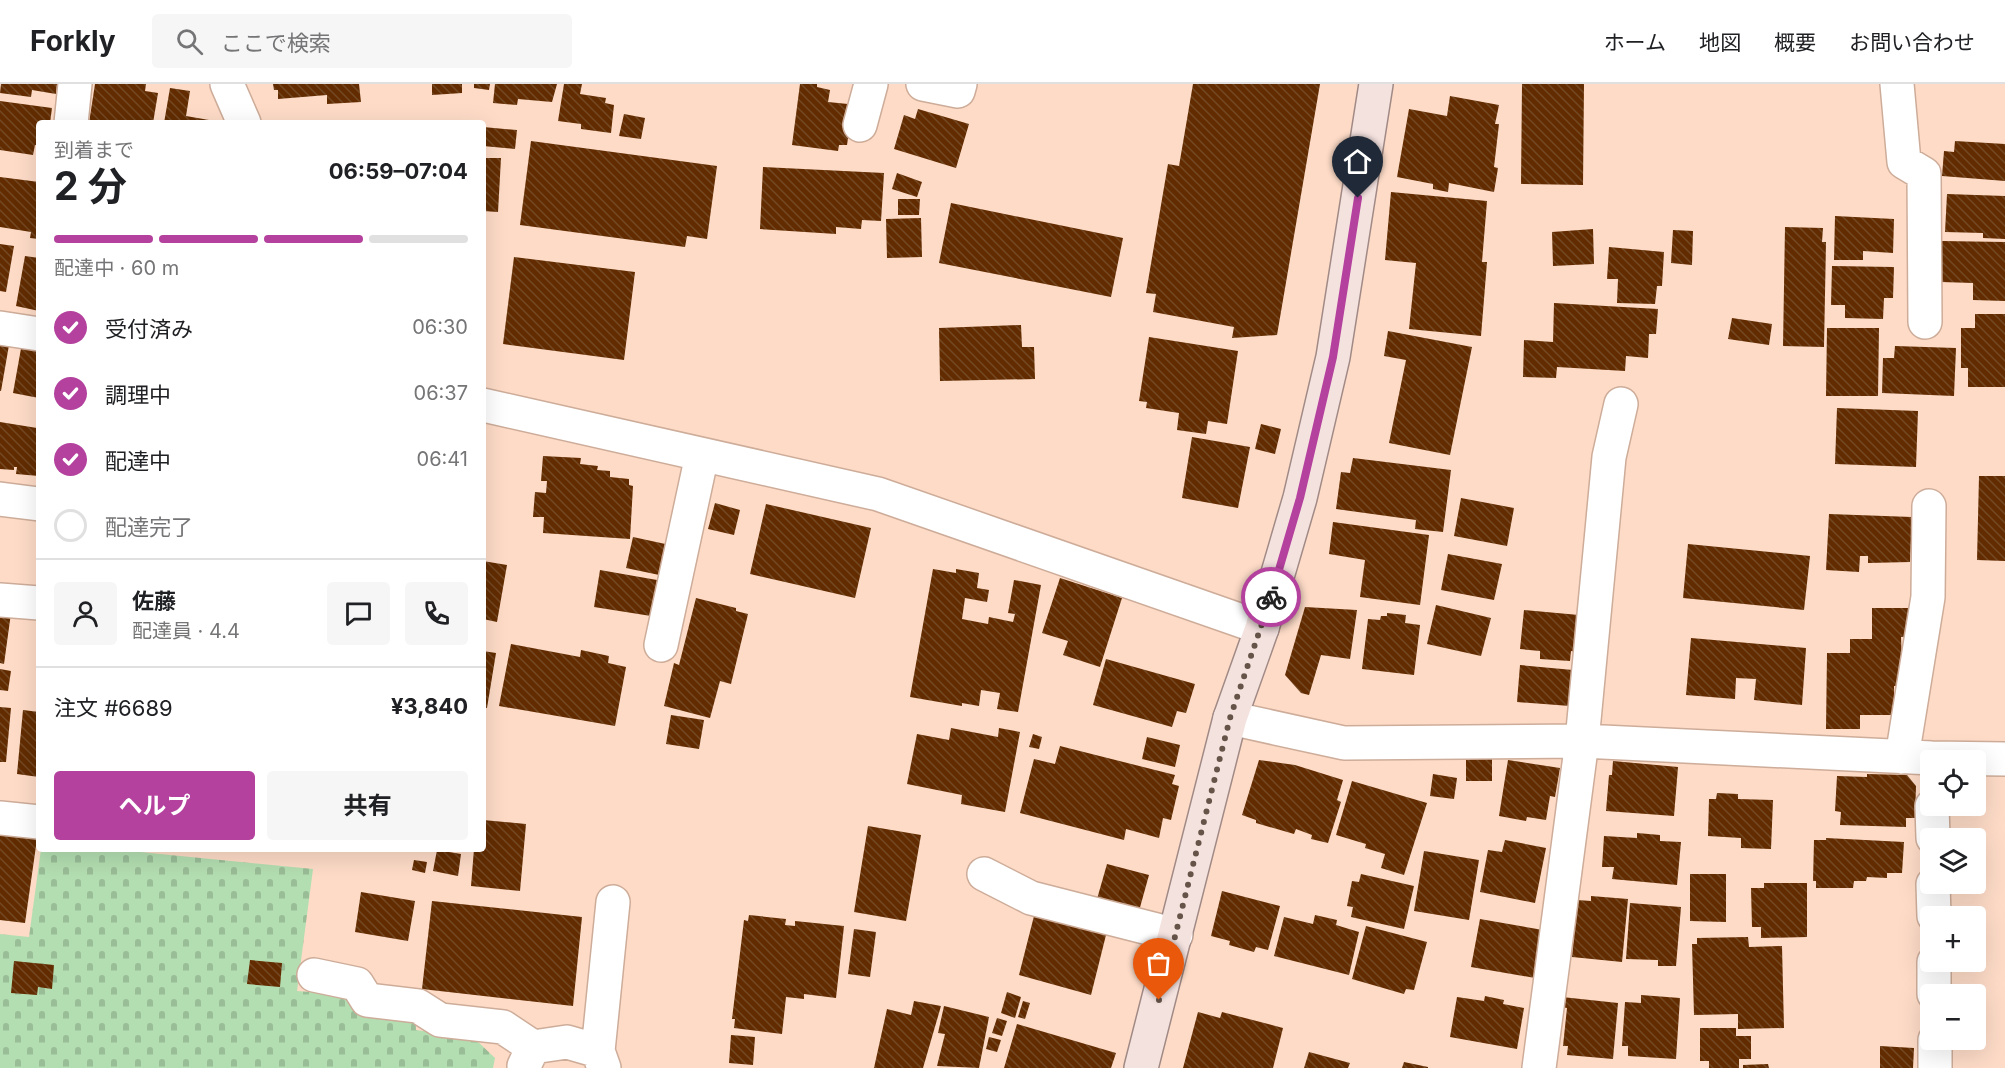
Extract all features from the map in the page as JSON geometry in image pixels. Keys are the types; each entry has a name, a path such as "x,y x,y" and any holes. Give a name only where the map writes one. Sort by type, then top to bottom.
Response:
{"main road":[{"path":"1141,1068 1230,718 1262,628 1300,498 1333,357 1376,84"}],"street":[{"path":"71,120 75,84"},
{"path":"227,84 243,120"},
{"path":"860,125 871,84"},
{"path":"922,84 958,91 960,84"},
{"path":"1897,84 1904,162 1924,174 1925,322"},
{"path":"0,328 36,334"},
{"path":"1539,1068 1582,741 1609,457 1621,404"},
{"path":"486,406 878,494 1262,628"},
{"path":"661,645 702,455"},
{"path":"0,499 36,504"},
{"path":"1922,750 1929,506"},
{"path":"0,600 36,603"},
{"path":"1230,718 1344,743 1582,741 1920,759"},
{"path":"1986,759 2005,759"},
{"path":"0,818 36,822"},
{"path":"984,874 1031,898 1176,934"},
{"path":"314,975 357,984 367,1000 418,1006 440,1020 503,1027 529,1058 567,1042 601,1059 613,902"},
{"path":"1935,1050 1935,1068"}],"green space":[{"path":"41,852 140,852 313,869 297,991 352,995 415,1012 416,1030 474,1038 495,1058 493,1068 0,1068 0,934 29,937"}],"building":[{"path":"1,84 57,84 56,94 32,90 31,97 0,93"},
{"path":"95,84 146,84 145,91 158,93 154,120 89,120"},
{"path":"273,84 359,84 361,102 327,104 327,95 278,99 278,90 274,90"},
{"path":"432,84 462,84 462,93 432,95"},
{"path":"474,84 490,84 489,90 474,88"},
{"path":"495,84 557,84 552,102 518,99 517,105 493,103"},
{"path":"564,84 582,84 580,94 606,98 605,103 614,105 611,133 581,129 581,124 558,121"},
{"path":"800,84 817,84 817,87 830,90 828,102 848,104 846,118 851,118 847,145 839,145 838,151 792,145"},
{"path":"1193,84 1320,84 1277,335 1232,338 1234,327 1153,312 1156,294 1146,293 1168,164 1179,166"},
{"path":"1522,84 1584,84 1583,185 1521,184"},
{"path":"170,88 190,91 186,116 209,120 165,120"},
{"path":"1450,96 1499,105 1495,124 1499,124 1494,167 1498,168 1494,192 1449,183 1448,192 1433,189 1433,184 1397,177 1409,109 1447,116"},
{"path":"0,101 52,108 50,120 36,120 36,145 33,155 0,150"},
{"path":"918,109 969,124 956,168 894,149 904,115 915,119"},
{"path":"624,114 645,118 641,139 619,136"},
{"path":"486,127 517,130 515,149 486,146"},
{"path":"531,141 717,166 707,239 687,236 685,247 520,225"},
{"path":"1955,141 2005,144 2005,181 1942,176 1944,151 1954,152"},
{"path":"486,158 501,158 498,212 486,211"},
{"path":"763,167 884,173 881,221 862,220 861,229 836,227 836,234 760,229"},
{"path":"897,173 922,182 917,197 892,189"},
{"path":"0,177 36,182 36,239 30,238 31,232 0,227"},
{"path":"1391,192 1487,201 1482,262 1487,262 1481,336 1409,329 1416,263 1385,260"},
{"path":"1947,194 2005,196 2005,239 1983,238 1983,233 1945,232"},
{"path":"898,199 920,199 919,215 898,215"},
{"path":"951,203 1123,238 1111,297 939,263"},
{"path":"1835,216 1894,219 1893,253 1863,251 1863,260 1834,260"},
{"path":"921,218 922,257 887,258 886,219"},
{"path":"1785,227 1823,228 1822,242 1826,242 1824,347 1783,346"},
{"path":"1593,229 1594,264 1553,266 1552,232"},
{"path":"1673,230 1693,231 1692,265 1671,263"},
{"path":"1942,241 2005,242 2005,301 1973,300 1973,283 1941,282"},
{"path":"0,244 14,246 6,292 0,291"},
{"path":"1609,247 1664,252 1662,286 1657,286 1655,304 1617,303 1618,279 1607,279"},
{"path":"25,256 36,258 36,310 16,306"},
{"path":"514,257 635,272 624,360 503,344"},
{"path":"1832,266 1894,267 1893,298 1884,298 1883,319 1845,318 1845,305 1831,305"},
{"path":"1554,303 1658,309 1656,334 1649,334 1648,358 1626,356 1625,371 1557,367 1556,378 1523,377 1524,340 1553,342"},
{"path":"1975,314 2005,314 2005,387 1968,387 1968,368 1961,368 1961,328 1975,328"},
{"path":"1732,318 1772,324 1769,345 1728,339"},
{"path":"1021,325 1022,347 1034,347 1035,379 940,381 939,328"},
{"path":"1827,328 1879,328 1878,396 1826,396"},
{"path":"1388,331 1472,347 1450,455 1389,443 1406,360 1384,356"},
{"path":"1149,337 1238,351 1227,424 1208,421 1206,434 1177,430 1179,413 1146,408 1147,402 1139,401"},
{"path":"22,343 36,345 36,397 13,393"},
{"path":"0,344 9,345 1,391 0,391"},
{"path":"1895,346 1956,348 1954,396 1882,393 1883,358 1894,358"},
{"path":"1837,408 1918,411 1916,467 1835,464"},
{"path":"0,422 36,428 36,476 16,474 17,467 14,467 14,470 0,469"},
{"path":"1261,424 1281,429 1275,454 1255,449"},
{"path":"1192,437 1250,447 1238,508 1182,498"},
{"path":"543,456 581,458 580,464 598,466 597,470 610,471 610,477 629,479 629,485 633,486 630,539 543,533 544,517 533,517 535,492 546,493 547,481 541,481"},
{"path":"1353,458 1451,470 1443,532 1415,529 1416,520 1336,509 1341,472 1350,473"},
{"path":"1979,476 2005,476 2005,561 1977,560"},
{"path":"1461,498 1514,508 1507,546 1454,536"},
{"path":"715,503 740,510 734,535 708,529"},
{"path":"766,504 871,528 855,598 750,574"},
{"path":"1829,514 1912,517 1910,562 1868,563 1868,556 1860,556 1859,572 1826,570"},
{"path":"1333,522 1429,535 1420,605 1360,597 1365,560 1329,554"},
{"path":"633,537 670,545 664,576 626,568"},
{"path":"1688,544 1810,556 1804,610 1683,598"},
{"path":"1448,554 1502,564 1494,600 1441,590"},
{"path":"486,562 507,565 497,622 486,620"},
{"path":"933,569 956,573 956,569 979,573 977,588 989,590 987,602 965,598 962,619 988,624 989,617 1013,622 1015,614 1008,613 1014,580 1041,585 1018,712 997,709 1000,693 981,690 979,706 962,703 962,706 910,697"},
{"path":"600,570 657,580 651,616 594,607"},
{"path":"1060,578 1122,598 1100,667 1063,655 1068,641 1042,633"},
{"path":"696,598 736,608 736,611 748,614 731,684 720,681 710,718 664,706 674,663 679,665"},
{"path":"1436,605 1491,618 1481,656 1427,644"},
{"path":"1305,607 1357,610 1350,659 1321,655 1309,695 1301,693 1285,675"},
{"path":"1872,608 1914,608 1914,637 1901,637 1903,686 1894,686 1894,715 1860,715 1860,729 1826,729 1827,653 1850,653 1850,639 1872,639"},
{"path":"1524,610 1579,615 1576,652 1571,651 1570,661 1540,659 1540,651 1520,649"},
{"path":"0,612 11,613 4,664 0,663"},
{"path":"1387,613 1406,615 1405,623 1420,625 1414,675 1362,669 1368,619 1380,620 1381,616 1387,616"},
{"path":"1691,638 1806,648 1802,705 1754,700 1756,679 1736,678 1735,699 1686,695"},
{"path":"511,644 580,657 581,650 609,656 608,663 626,667 615,726 499,706"},
{"path":"486,651 496,653 486,708"},
{"path":"1106,659 1195,684 1186,713 1177,711 1172,727 1093,705"},
{"path":"1520,665 1573,670 1570,706 1517,702"},
{"path":"0,669 11,671 8,691 0,690"},
{"path":"0,707 11,708 6,762 0,762"},
{"path":"23,710 36,712 36,777 17,774"},
{"path":"671,715 704,720 699,749 666,744"},
{"path":"951,728 998,737 999,728 1020,732 1005,812 961,804 962,795 907,784 917,734 949,740"},
{"path":"1033,734 1042,737 1039,749 1029,747"},
{"path":"1147,737 1180,745 1175,767 1142,759"},
{"path":"1060,746 1175,775 1172,784 1179,786 1171,820 1163,818 1159,838 1126,829 1124,840 1020,813 1034,759 1055,764"},
{"path":"1466,758 1492,758 1492,781 1466,781"},
{"path":"1259,760 1295,765 1343,780 1337,800 1341,802 1328,843 1311,839 1312,835 1296,829 1294,834 1256,823 1256,820 1242,815"},
{"path":"1508,760 1560,768 1555,797 1550,796 1546,820 1527,817 1526,821 1499,816"},
{"path":"1613,761 1678,767 1674,816 1606,811 1609,775 1612,775"},
{"path":"1433,774 1457,778 1454,799 1430,796"},
{"path":"1867,774 1907,775 1916,786 1915,818 1906,818 1906,827 1840,825 1841,812 1835,811 1837,776 1867,777"},
{"path":"1352,781 1427,803 1404,875 1381,868 1385,854 1365,848 1366,844 1336,835"},
{"path":"1717,793 1738,794 1738,799 1773,800 1771,849 1741,848 1741,838 1708,836 1709,799 1716,799"},
{"path":"486,820 526,824 520,891 471,886 474,852 486,852"},
{"path":"868,826 921,835 906,921 854,912"},
{"path":"1637,833 1660,835 1660,841 1681,842 1677,885 1612,879 1614,867 1602,867 1604,836 1637,838"},
{"path":"0,835 36,839 25,923 0,920"},
{"path":"1826,838 1904,842 1902,873 1887,873 1887,878 1867,877 1866,881 1854,881 1853,888 1816,888 1816,881 1813,881 1814,840 1826,840"},
{"path":"1505,840 1546,848 1535,903 1480,892 1488,850 1502,852"},
{"path":"1424,851 1479,860 1469,920 1414,911"},
{"path":"437,852 461,854 458,876 433,871"},
{"path":"414,860 427,862 425,873 412,870"},
{"path":"1107,864 1149,875 1139,911 1097,899"},
{"path":"1361,874 1414,886 1404,929 1351,917 1353,907 1347,906 1352,881 1359,882"},
{"path":"1690,874 1726,874 1726,922 1690,921"},
{"path":"1764,883 1807,883 1807,937 1761,938 1761,927 1752,927 1751,888 1764,888"},
{"path":"1222,891 1280,906 1268,950 1256,947 1254,952 1229,945 1230,941 1211,936"},
{"path":"361,892 415,901 408,941 355,932"},
{"path":"1591,896 1628,899 1622,962 1572,957 1577,900 1591,901"},
{"path":"432,901 582,917 573,1006 422,989"},
{"path":"1630,903 1681,907 1676,966 1658,966 1658,960 1626,959"},
{"path":"749,915 786,919 785,925 795,926 795,921 844,926 836,998 804,994 804,999 786,997 782,1034 734,1028 735,1019 732,1019 744,920 748,921"},
{"path":"1315,915 1337,920 1336,925 1359,932 1349,975 1274,956 1284,917 1313,924"},
{"path":"1034,916 1106,935 1091,995 1019,975"},
{"path":"1480,919 1543,930 1535,978 1471,967"},
{"path":"1366,926 1427,942 1414,990 1406,989 1404,994 1352,979"},
{"path":"854,929 876,932 870,977 848,974"},
{"path":"1748,937 1749,947 1782,946 1784,1028 1738,1029 1738,1014 1694,1015 1692,944 1697,944 1697,938"},
{"path":"250,960 282,963 280,987 247,984"},
{"path":"14,961 54,965 52,989 38,987 37,995 11,993"},
{"path":"1007,992 1021,997 1015,1018 1001,1013"},
{"path":"1641,995 1680,998 1676,1059 1628,1056 1628,1046 1622,1046 1625,1002 1641,1003"},
{"path":"1485,996 1504,1000 1503,1004 1524,1008 1517,1049 1450,1037 1457,997 1484,1001"},
{"path":"1562,997 1618,1003 1613,1059 1567,1055 1568,1046 1563,1046 1567,1008 1562,1007"},
{"path":"914,1001 941,1006 923,1068 874,1068 887,1009 911,1015"},
{"path":"1023,1001 1030,1003 1025,1019 1018,1017"},
{"path":"944,1006 989,1017 979,1068 937,1066 945,1034 938,1033"},
{"path":"1198,1012 1220,1018 1222,1012 1283,1028 1273,1068 1183,1068"},
{"path":"997,1018 1007,1021 1002,1036 992,1033"},
{"path":"1017,1024 1116,1053 1111,1068 1004,1068"},
{"path":"1700,1028 1736,1028 1736,1036 1751,1036 1751,1059 1739,1059 1739,1068 1709,1068 1709,1061 1700,1061"},
{"path":"731,1035 755,1037 753,1065 729,1063"},
{"path":"989,1037 1001,1040 997,1052 986,1049"},
{"path":"1880,1046 1914,1048 1913,1068 1880,1068"},
{"path":"1309,1052 1350,1063 1348,1068 1304,1068"},
{"path":"1404,1062 1428,1067 1428,1068 1402,1068"},
{"path":"1768,1064 1769,1068 1743,1068 1743,1065"}],"way so far":[{"path":"1159,1000 1230,718 1271,597"}],"route":[{"path":"1271,597 1300,498 1333,357 1358,198"}]}
